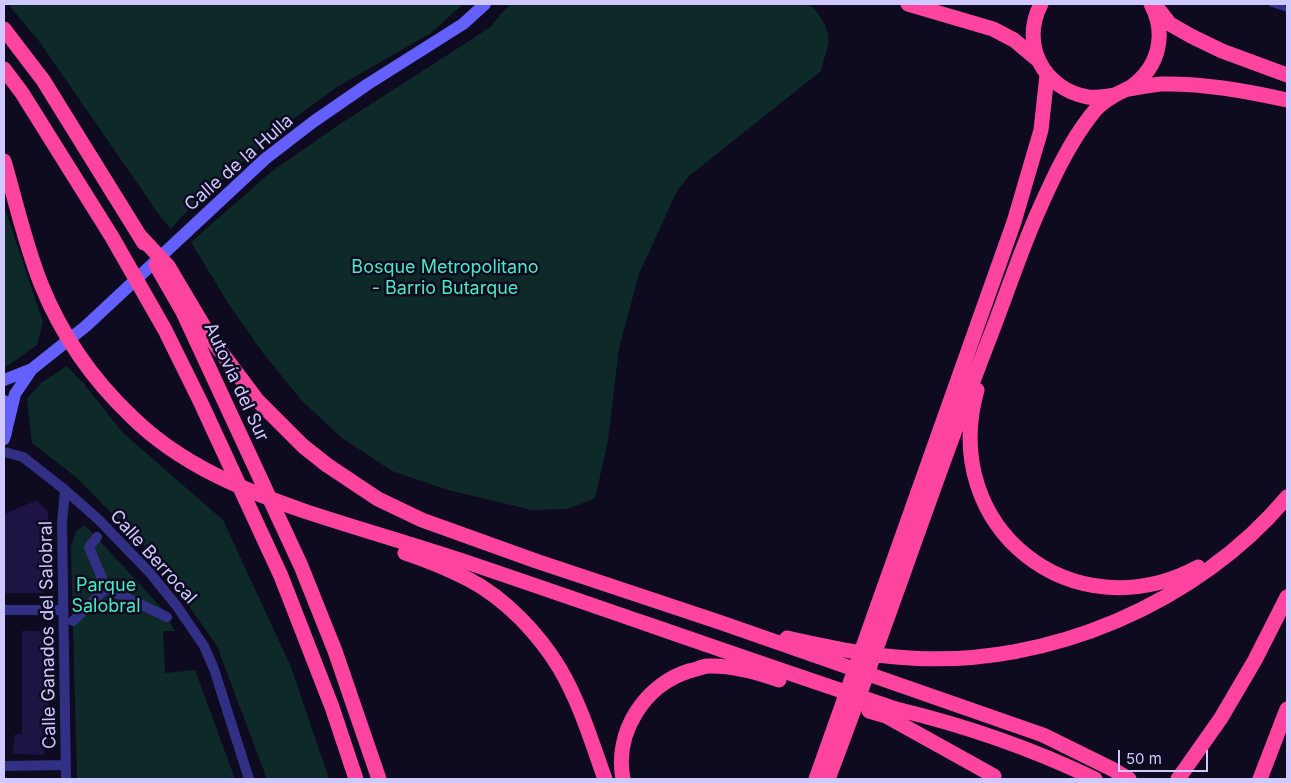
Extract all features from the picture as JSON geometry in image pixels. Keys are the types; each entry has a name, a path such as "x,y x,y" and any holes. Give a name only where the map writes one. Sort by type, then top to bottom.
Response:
{"highway":[{"path":"908,4 993,29 1014,40 1038,60"},
{"path":"1041,4 1034,16 1032,39 1038,60 1046,75 1067,91 1090,97 1159,84 1193,84 1252,92 1287,100"},
{"path":"1153,4 1170,24 1191,36 1222,51 1287,75"},
{"path":"886,604 1026,238 1051,183 1074,140 1094,112 1142,78 1156,56 1160,42 1158,17 1153,4"},
{"name":"Autovía del Sur","path":"4,29 43,80 189,311 301,566 335,651 379,779"},
{"path":"4,69 22,93 112,237 165,330 281,576 332,707 356,779"},
{"path":"828,779 832,754 886,604 1014,222 1041,130 1046,75"},
{"path":"4,161 26,240 41,284 55,314 81,358 108,392 147,432 169,449 198,466 228,482 334,521 478,566 896,709 938,719 1061,762 1096,779"},
{"path":"189,311 269,412 303,446 378,500 448,530 1043,735 1129,779"},
{"path":"992,329 972,406 970,454 975,481 984,503 1001,530 1016,547 1056,575 1083,585 1117,589 1151,586 1182,576 1210,561 1239,538 1287,493"},
{"path":"722,623 868,655 912,659 998,654 1054,642 1094,630 1130,615 1184,587 1224,558 1270,517 1287,497"},
{"path":"334,521 370,540 427,561 470,580 497,598 517,616 543,644 561,670 577,704 605,779"},
{"path":"1178,779 1221,718 1250,669 1287,597"},
{"path":"623,779 624,736 635,714 652,691 678,674 706,666 763,674 886,716 996,778"},
{"path":"896,709 956,745 996,778"},
{"path":"1260,779 1287,709"},
{"path":"816,779 832,754"}],"street":[{"name":"Calle de la Hulla","path":"32,369 86,326 265,159 313,122 368,84 463,24 485,4"},
{"path":"4,380 32,369"},
{"path":"4,439 15,394 32,369"},
{"path":"4,401 8,423"},
{"name":"Calle Berrocal","path":"4,452 23,457 99,520 150,573 176,605 204,646 214,669 249,779"},
{"name":"Calle Ganados del Salobral","path":"65,490 62,524 62,610 66,779"},
{"path":"97,537 89,546 106,588 167,617"},
{"path":"73,621 106,588"},
{"path":"4,610 62,610"},
{"path":"4,766 66,765"}],"lane":[{"path":"1271,4 1287,9"}],"green space":[{"path":"8,4 463,4 431,33 337,87 277,131 180,218 171,229 160,216 39,41"},
{"name":"Bosque Metropolitano - Barrio Butarque","path":"510,4 808,4 821,18 828,33 827,50 821,71 689,176 677,191 639,274 619,348 608,441 595,498 568,509 532,510 448,490 392,471 342,438 302,401 263,353 228,303 191,242 271,172 337,126 489,28"},
{"path":"4,206 43,322 37,345 4,368"},
{"path":"67,366 84,384 123,433 223,520 291,667 329,779 267,779 217,646 153,555 76,477 32,443 27,399 41,383"},
{"name":"Parque Salobral","path":"85,525 160,606 175,631 163,631 165,673 195,670 235,779 77,779 71,547 76,531"}],"building":[{"path":"37,500 48,512 44,593 4,593 4,514"},
{"path":"22,631 38,631 48,641 48,746 45,746 44,755 13,754 14,735 22,734"}]}
